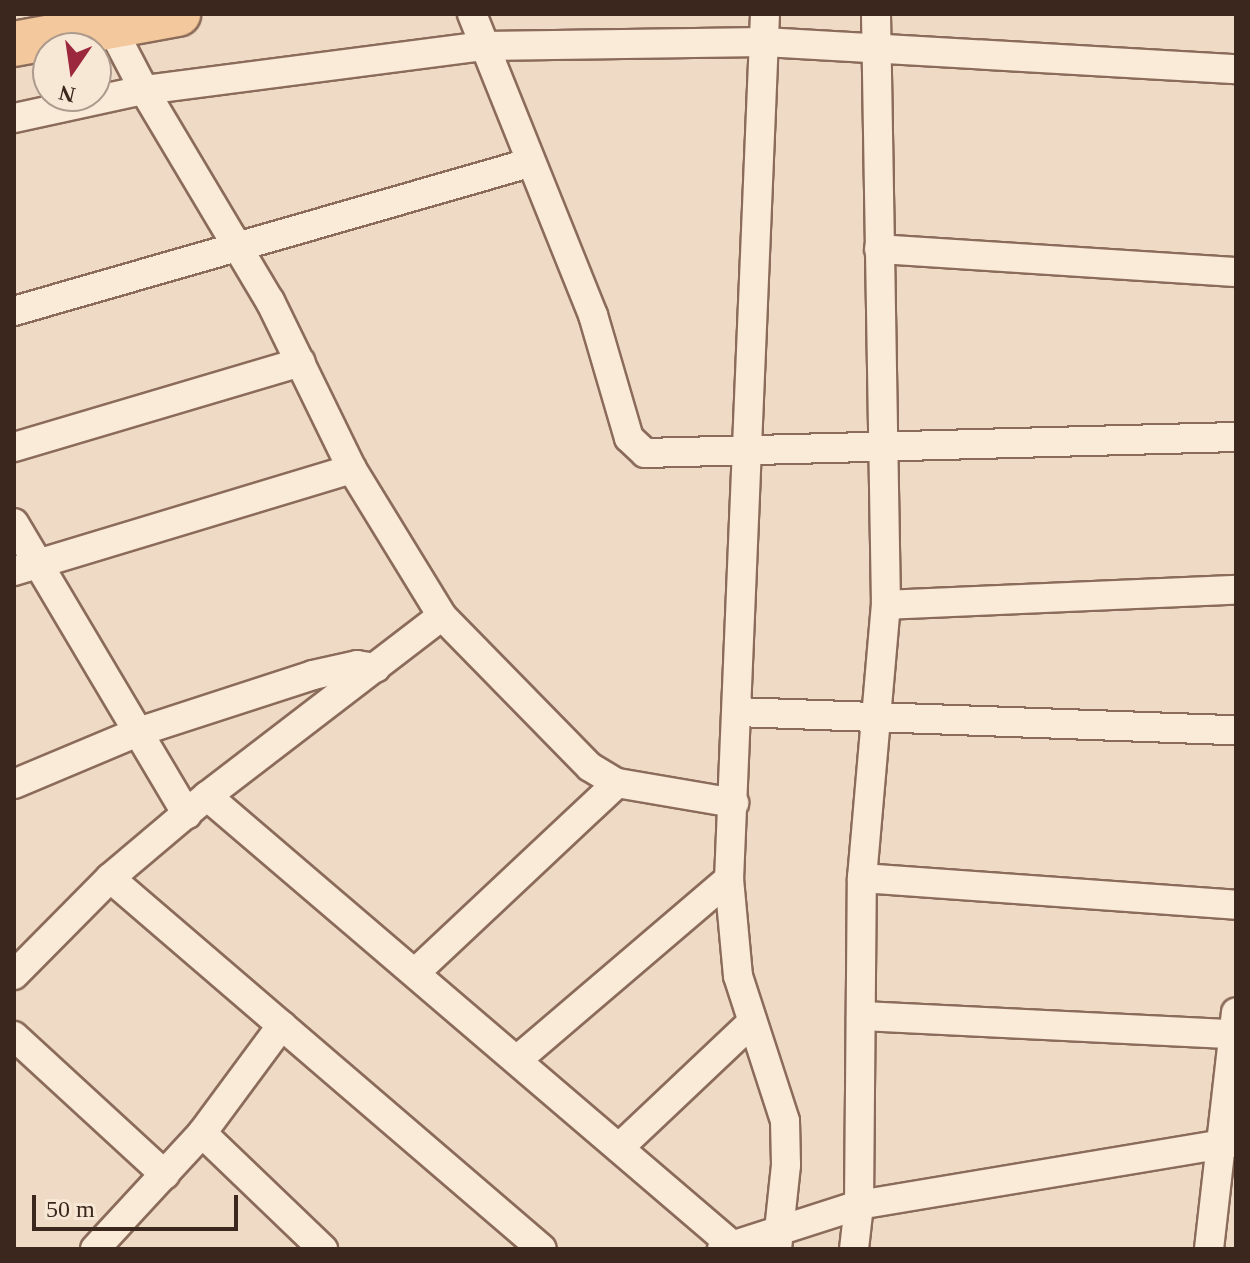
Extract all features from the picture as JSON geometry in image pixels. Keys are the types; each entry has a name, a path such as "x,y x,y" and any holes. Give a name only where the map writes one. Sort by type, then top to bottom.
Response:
{"main road":[{"path":"14,44 109,23 178,14"}],"street":[{"path":"472,14 529,163 593,315 637,449 656,456 1236,437"},
{"path":"854,1249 859,1205 862,878 886,605 874,47 876,14"},
{"path":"109,23 144,90 301,362 352,469 442,616 564,744 617,783 734,803"},
{"path":"764,28 729,879 736,962 785,1121 778,1239"},
{"path":"14,118 144,90 484,46 764,28 874,47 1236,69"},
{"path":"14,311 529,163"},
{"path":"879,249 1236,272"},
{"path":"14,447 301,362"},
{"path":"28,567 352,469"},
{"path":"14,523 28,567 138,732 197,805 417,971 517,1060 621,1146 727,1247 778,1239 859,1205 1230,1143"},
{"path":"886,605 1236,590"},
{"path":"14,975 110,878 197,805 442,616"},
{"path":"14,784 138,732 337,668 376,668"},
{"path":"737,712 1236,730"},
{"path":"417,971 617,783"},
{"path":"110,878 542,1249"},
{"path":"862,878 1236,905"},
{"path":"517,1060 729,879"},
{"path":"861,1016 1235,1023 1230,1143 1209,1249"},
{"path":"621,1146 752,1022"},
{"path":"95,1249 202,1133 282,1025"},
{"path":"14,1036 165,1175"},
{"path":"202,1133 323,1249"}]}
